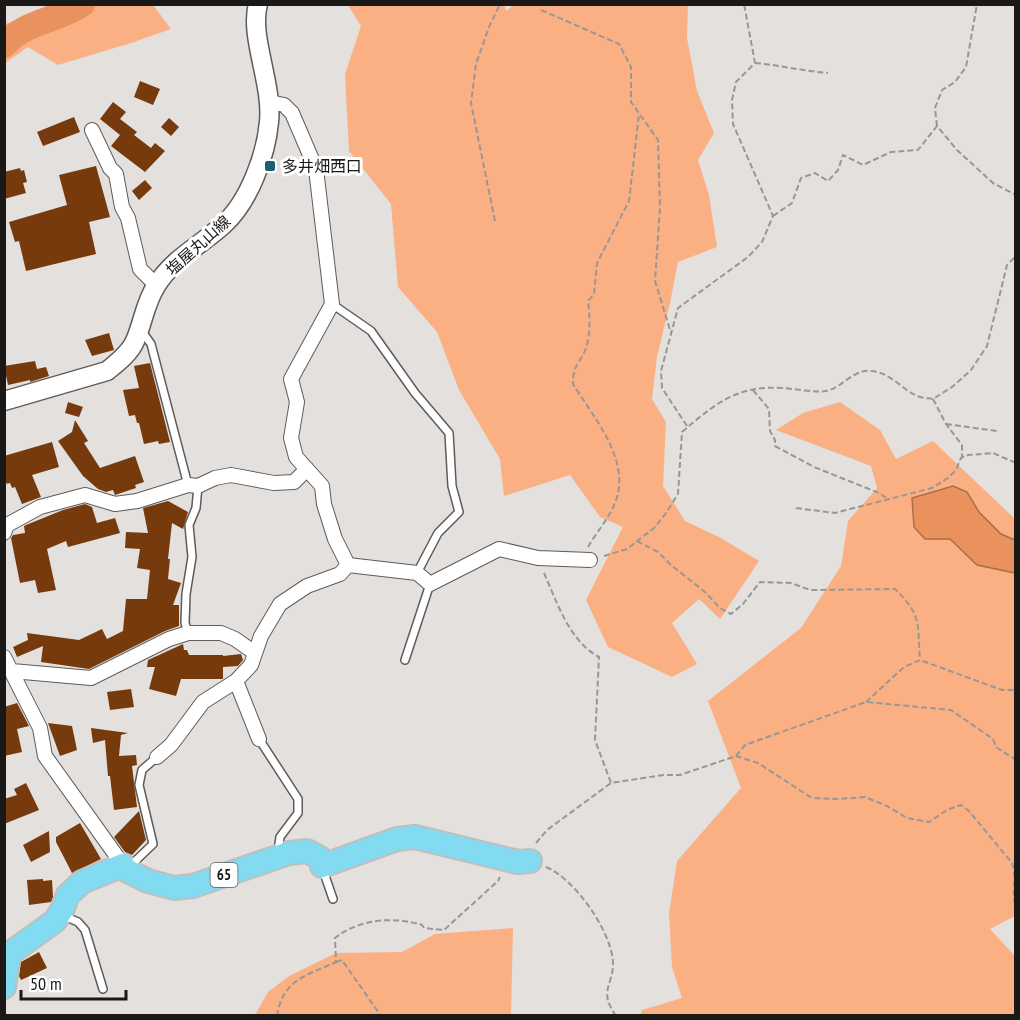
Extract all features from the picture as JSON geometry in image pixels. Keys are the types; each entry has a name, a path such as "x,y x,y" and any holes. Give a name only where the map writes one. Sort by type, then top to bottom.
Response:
{"main road":[{"path":"322,866 397,839 415,837 518,862 530,861"},
{"name":"65","path":"124,867 148,881 174,888 192,886 282,856 307,851 320,858 322,866"},
{"path":"4,987 9,954 55,921 68,896 82,882 124,867"}],"street":[{"name":"塩屋丸山線","path":"4,401 107,371 120,361 135,342 156,285 174,263 224,224 237,209 255,176 268,136 270,102 256,22 258,4"},
{"path":"270,102 284,105 292,113 316,169 332,304 291,379 297,402 291,438 296,457 322,486 324,504 335,540 348,565"},
{"path":"92,130 110,168 116,174 122,207 132,232 140,269 156,285"},
{"path":"4,533 7,525 40,507 85,495 115,504 137,501 231,475 274,483 294,482 307,469"},
{"path":"348,565 417,573 430,584 499,549 538,558 584,560"},
{"path":"157,757 171,745 203,702 236,681 251,665 261,636 280,604 307,585 340,574 348,565"},
{"path":"12,671 91,678 169,639 188,633 221,633 235,639 255,653"},
{"path":"4,657 40,728 45,756 124,867"},
{"path":"236,681 258,739"}],"lane":[{"path":"332,304 371,331 415,393 448,433 452,486 459,512 438,533 417,573"},
{"path":"139,328 151,344 193,485 196,508 189,525 192,557 186,594 185,623 188,633"},
{"path":"405,660 430,584"},
{"path":"258,739 298,799 298,813 280,837 282,856"},
{"path":"124,867 153,844 139,785 142,770 157,757"},
{"path":"322,866 333,899"},
{"path":"60,914 78,922 86,930 103,989"}],"path":[{"path":"495,221 471,103 476,64 500,4"},
{"path":"744,4 755,63"},
{"path":"977,4 966,67 955,82 942,90 935,108 937,126 957,150 993,183 1016,195"},
{"path":"541,10 619,44 631,67 630,102 658,140 660,208 655,281 671,333"},
{"path":"755,63 828,73"},
{"path":"755,63 736,82 732,100 733,124 773,216"},
{"path":"584,560 615,504 620,482 617,459 573,384 573,370 585,351 590,321 588,301 594,294 597,263 629,201 639,114"},
{"path":"688,427 662,388 661,370 678,309 748,257 762,242 773,216 792,203 801,178 815,173 828,181 838,171 843,155 864,165 891,152 918,150 937,126"},
{"path":"584,560 627,549 654,528 678,494 682,432 726,398 744,391 772,388 826,391 859,372 871,371 885,375 917,397 933,399 971,370 987,346 1007,265 1016,256"},
{"path":"753,390 769,409 770,431 775,440 775,446 814,467 879,493 888,499"},
{"path":"796,508 835,513 932,488 948,478 956,470 962,458 962,445 946,424 933,399"},
{"path":"946,424 997,431"},
{"path":"962,458 968,455 993,453 1016,463"},
{"path":"637,541 658,552 670,565 730,614 743,604 760,582 791,583 810,590 895,589 917,615 920,660"},
{"path":"538,558 564,618 587,650 598,657 595,740 611,783"},
{"path":"616,1016 606,995 613,965 611,945 576,890 552,870 530,861 536,843 547,830 611,783 663,775 680,775 736,756 745,745 866,702 904,667 920,660 1002,690 1016,690"},
{"path":"866,702 951,710 993,739 996,747 1016,760"},
{"path":"736,756 758,763 812,798 865,797 907,818 929,822 947,810 961,806 969,811 1012,863 1014,869 1012,897 1016,909"},
{"path":"336,962 335,938 347,929 385,919 406,920 422,925 424,928 444,930 498,880 502,870 499,863 490,855"},
{"path":"277,1016 279,1002 291,983 342,960 381,1016"}],"shaded area":[{"path":"504,4 506,11 515,4 688,5 687,38 697,91 714,133 698,160 709,195 717,247 678,262 657,357 652,399 666,422 663,486 685,521 719,537 759,561 720,619 699,599 672,623 697,664 672,677 608,647 586,600 623,527 600,517 570,475 504,496 500,459 459,390 437,332 398,287 391,204 349,151 345,74 361,26 348,5"},
{"path":"153,5 171,29 58,65 28,47 5,63 5,24 13,23 32,29 43,28 92,6"},
{"path":"840,402 880,430 896,459 933,441 1015,519 1015,916 990,929 1015,956 1015,1015 640,1016 642,1010 682,998 672,967 669,914 677,861 741,788 708,701 801,628 841,566 848,521 877,488 871,466 776,430 803,413"},
{"path":"953,486 967,492 979,512 1001,534 1015,540 1015,573 977,565 950,539 925,539 914,527 912,498"},
{"path":"513,928 511,1015 255,1015 268,992 289,976 336,953 402,952 435,934"}],"building":[{"path":"140,81 160,89 153,105 134,97"},
{"path":"113,102 126,112 120,119 137,132 134,135 151,148 155,143 165,151 145,172 111,146 120,135 100,119"},
{"path":"74,117 80,132 43,146 37,132"},
{"path":"169,118 179,127 171,136 161,127"},
{"path":"96,166 110,217 89,222 96,254 26,271 19,241 15,242 9,222 67,205 59,175"},
{"path":"20,168 21,171 24,170 27,182 23,183 26,193 4,199 4,172"},
{"path":"145,180 152,188 139,200 132,191"},
{"path":"109,333 114,350 92,356 85,340"},
{"path":"35,361 37,369 46,367 49,376 8,385 4,366"},
{"path":"150,363 170,442 159,444 158,441 144,444 135,415 129,416 123,390 139,388 134,366"},
{"path":"68,402 83,407 79,417 65,413"},
{"path":"75,420 88,441 84,443 100,468 135,456 144,482 135,485 136,488 115,495 113,490 106,492 98,489 83,476 58,441 72,432"},
{"path":"52,442 59,467 32,475 41,497 22,504 15,487 12,488 10,483 7,484 4,478 4,456"},
{"path":"168,501 188,512 183,529 172,523 168,559 170,559 168,579 181,583 173,605 179,605 179,626 89,669 41,662 43,646 17,657 13,647 28,640 27,633 79,640 102,629 107,639 123,631 126,599 147,599 150,570 137,568 140,549 125,548 126,532 148,533 143,508"},
{"path":"85,504 92,507 97,523 115,518 120,533 68,547 66,541 47,549 56,590 38,593 35,580 20,583 11,538 13,535 25,533 24,526 26,525"},
{"path":"183,644 184,650 187,650 189,655 241,654 243,660 238,666 223,667 223,679 181,679 176,696 149,689 155,667 147,667 148,660"},
{"path":"131,689 134,707 110,710 107,692"},
{"path":"17,703 29,726 17,729 22,752 4,756 4,707"},
{"path":"48,723 72,726 77,750 60,756"},
{"path":"91,728 128,733 121,735 119,756 136,755 137,765 132,766 137,807 114,810 105,740 93,743"},
{"path":"26,783 39,810 4,824 4,799 17,795 14,789"},
{"path":"139,811 146,840 132,855 125,852 114,837"},
{"path":"80,823 101,859 72,873 56,842 56,837"},
{"path":"49,831 50,852 31,862 23,845"},
{"path":"43,879 43,881 52,880 51,902 29,905 27,880"},
{"path":"39,952 47,968 21,980 19,976 21,962"}],"waterway":[{"path":"4,45 12,37 31,26 82,4"}],"place":[{"name":"多井畑西口","path":"270,166"}]}
